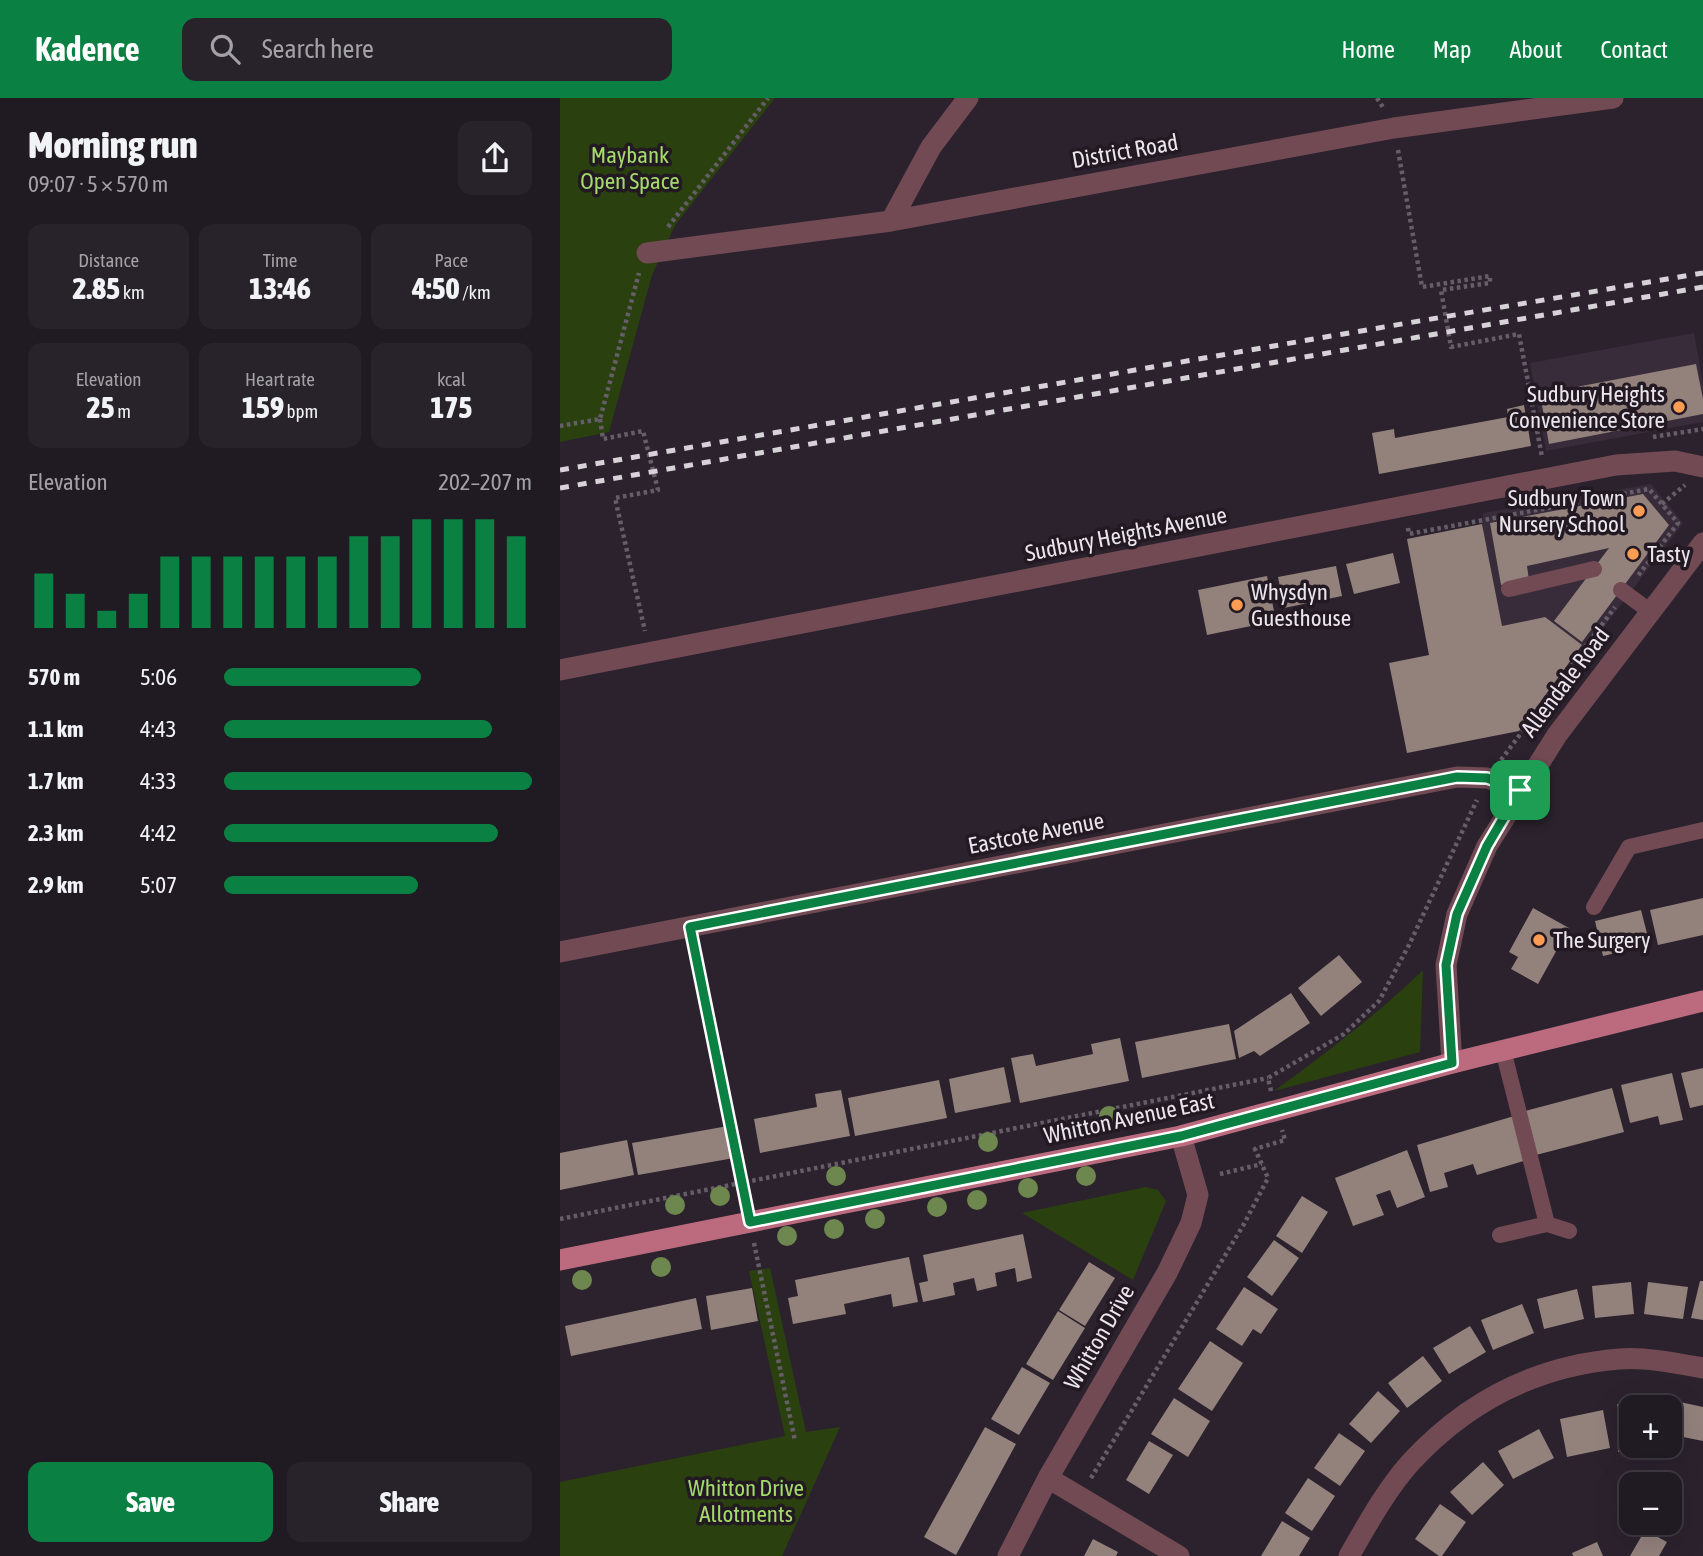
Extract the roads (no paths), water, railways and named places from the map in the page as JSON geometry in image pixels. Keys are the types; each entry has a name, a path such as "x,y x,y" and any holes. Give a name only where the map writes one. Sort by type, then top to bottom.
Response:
{"main road":[{"name":"Whitton Avenue East","path":"560,1260 1181,1136 1452,1063 1703,1001"}],"street":[{"path":"891,221 931,147 968,98"},
{"name":"District Road","path":"647,254 891,221 1394,128 1613,98"},
{"name":"Sudbury Heights Avenue","path":"560,670 1616,465 1675,461 1703,467"},
{"name":"Allendale Road","path":"1452,1063 1446,965 1457,914 1487,846 1557,735 1703,543"},
{"name":"Eastcote Avenue","path":"560,952 1457,777 1487,778 1520,790"},
{"name":"Whitton Drive","path":"1008,1556 1048,1478 1167,1273 1191,1223 1198,1195 1181,1136"},
{"path":"1349,1556 1373,1514 1409,1465 1447,1426 1486,1398 1530,1378 1574,1365 1621,1359 1668,1362 1703,1368"},
{"path":"1048,1478 1179,1556"}],"lane":[{"path":"1509,589 1594,569"},
{"path":"1623,591 1651,612"},
{"path":"1594,907 1629,847 1703,830"},
{"path":"1503,1051 1547,1224"},
{"path":"1500,1235 1547,1224 1569,1231"}],"railway":[{"path":"560,470 1703,273"},
{"path":"560,488 1703,287"}],"place":[{"name":"Sudbury Heights Convenience Store","path":"1679,407"},
{"name":"Sudbury Town Nursery School","path":"1639,511"},
{"name":"Tasty","path":"1633,554"},
{"name":"Whysdyn Guesthouse","path":"1237,605"},
{"name":"The Surgery","path":"1539,940"}],"park label":[{"name":"Maybank Open Space","path":"630,168"},
{"name":"Whitton Drive Allotments","path":"746,1501"}]}
